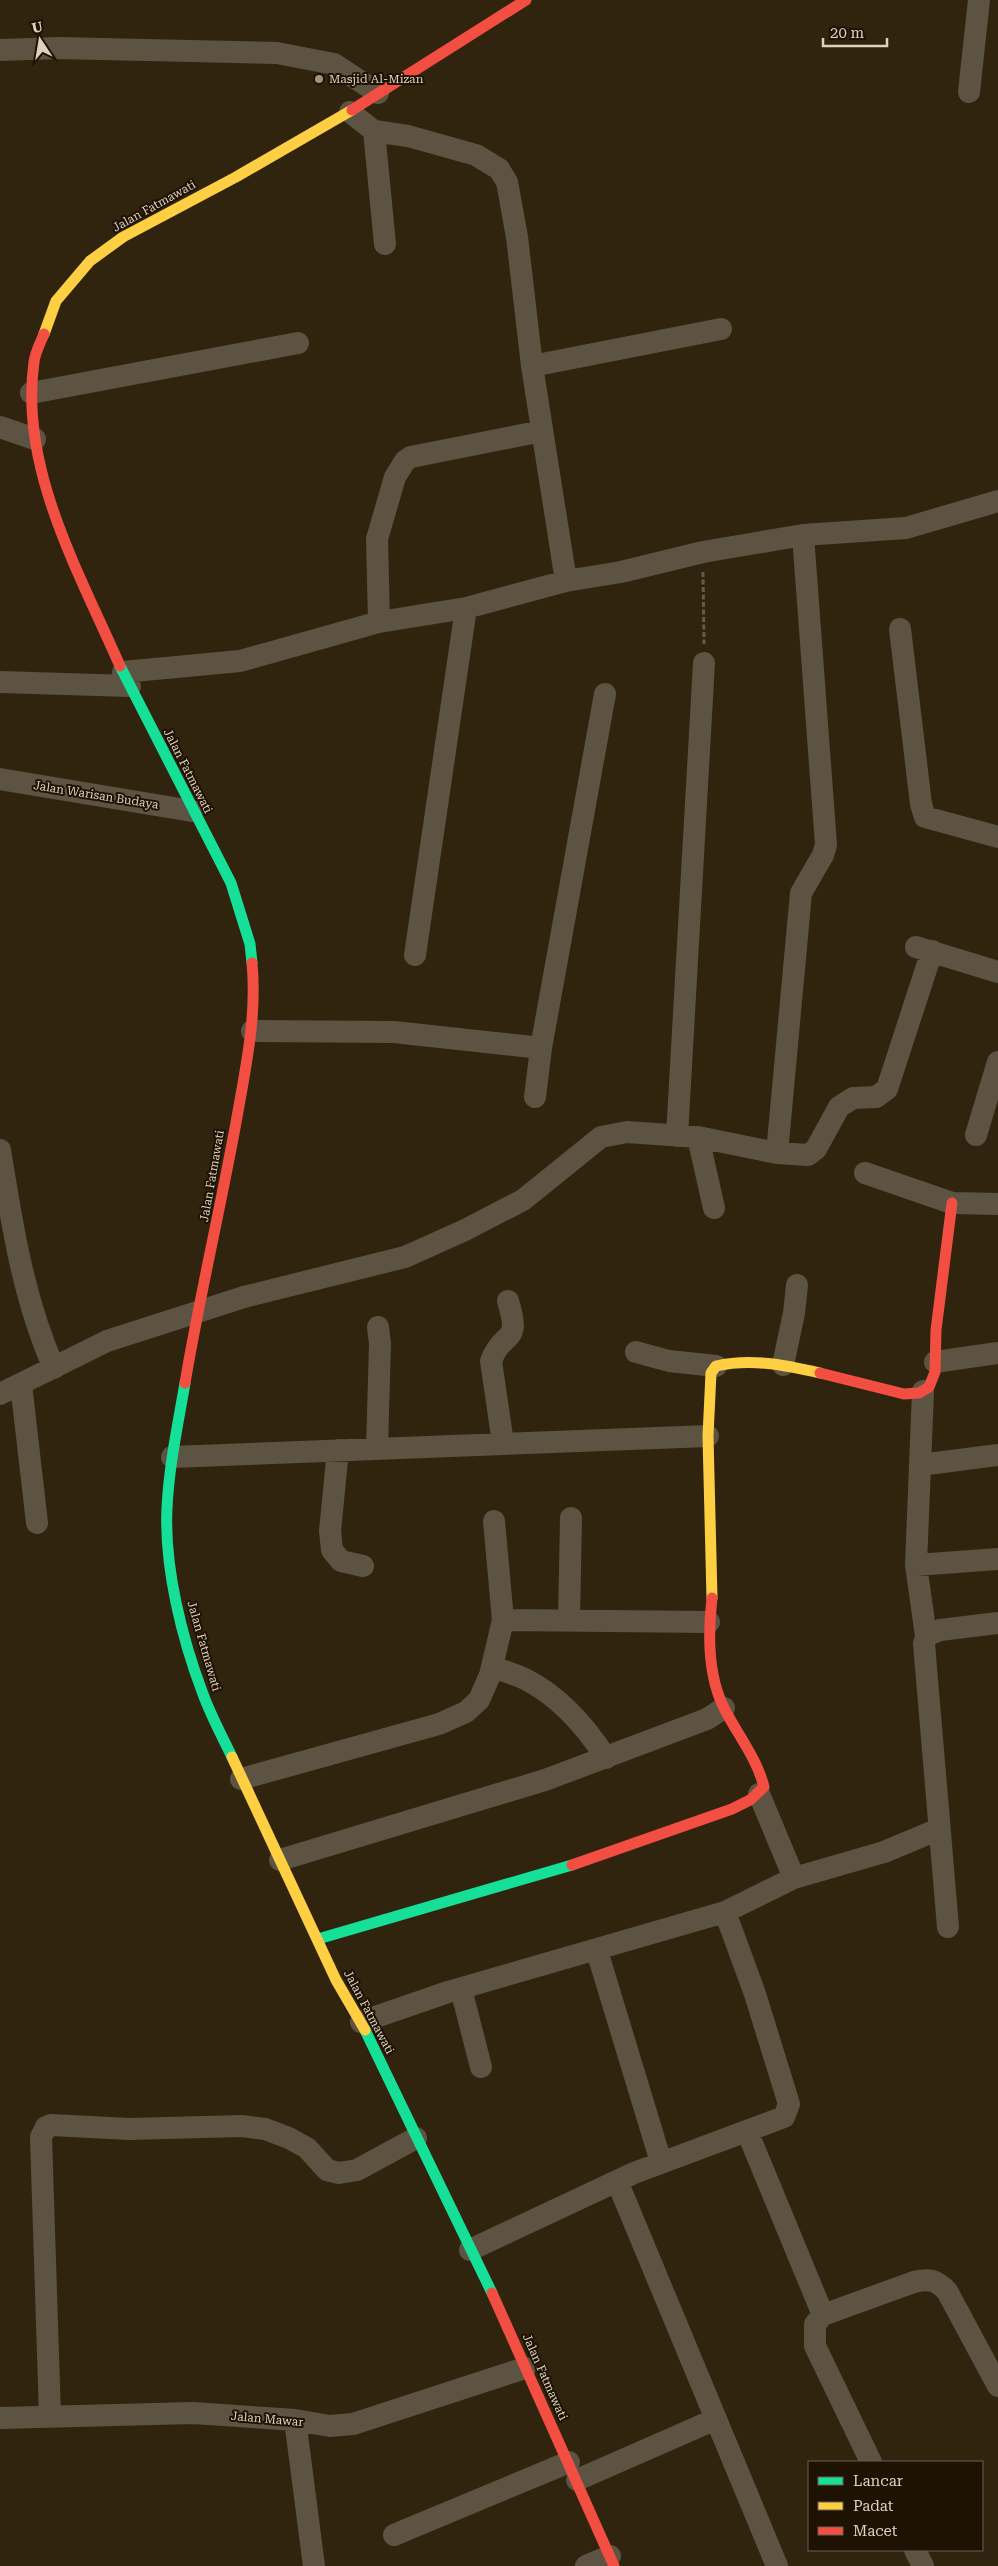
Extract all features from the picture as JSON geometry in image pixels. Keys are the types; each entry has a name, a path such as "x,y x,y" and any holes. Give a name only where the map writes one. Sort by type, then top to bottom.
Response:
{"street":[{"name":"Jalan Fatmawati","path":"526,0 350,112 236,177 123,237 90,261 56,301 34,360 31,393 36,438 49,496 58,520 126,679 192,811 231,882 250,944 254,987 252,1031 220,1212 197,1311 172,1457 167,1509 170,1562 182,1625 203,1695 241,1779 336,1980 361,2022 501,2312 612,2561"},
{"path":"969,92 979,0"},
{"path":"0,50 58,48 277,54 334,64 378,93"},
{"path":"350,112 374,131 408,136 476,155 492,164 503,175 510,193 518,237 532,366 566,581"},
{"path":"374,131 385,244"},
{"path":"532,366 720,329"},
{"path":"31,393 298,343"},
{"path":"0,427 36,438"},
{"path":"380,622 377,539 395,477 405,461 421,455 542,431"},
{"path":"0,682 126,679 240,660 380,622 466,608 566,581 621,572 703,552 802,535 906,528 998,501"},
{"path":"777,1154 801,893 824,856 826,844 802,535"},
{"path":"415,955 466,608"},
{"path":"900,629 921,804 925,817 998,837"},
{"path":"704,663 688,1137 714,1208"},
{"path":"535,1098 541,1048 605,694"},
{"name":"Jalan Warisan Budaya","path":"0,779 192,811"},
{"path":"0,1394 107,1341 197,1311 413,1253 465,1230 523,1200 601,1137 627,1132 688,1137 777,1154 808,1155 816,1149 839,1107 853,1098 876,1097 888,1089 924,949 998,972"},
{"path":"252,1031 394,1032 541,1048"},
{"path":"976,1135 998,1062"},
{"path":"0,1150 15,1248 41,1338 54,1368"},
{"path":"865,1174 952,1203 998,1204"},
{"path":"636,1352 668,1361 716,1366 738,1361 783,1365 914,1395 931,1385 952,1203"},
{"path":"783,1365 797,1285"},
{"path":"503,1443 491,1361 494,1353 512,1334 514,1327 508,1301"},
{"path":"378,1327 380,1344 378,1447"},
{"path":"935,1362 998,1354"},
{"path":"318,1939 496,1890 670,1832 747,1802 759,1794 764,1787 762,1779 736,1726 724,1708 715,1685 709,1622 712,1587 708,1436 709,1381 716,1366"},
{"path":"21,1384 37,1523"},
{"path":"922,1391 916,1564 926,1636 924,1644 948,1927"},
{"path":"172,1457 378,1447 708,1436"},
{"path":"338,1450 330,1531 332,1550 341,1561 363,1566"},
{"path":"920,1465 998,1455"},
{"path":"569,1621 571,1518"},
{"path":"241,1779 440,1724 466,1712 479,1700 492,1667 503,1620 494,1521"},
{"path":"916,1564 998,1559"},
{"path":"503,1620 709,1622"},
{"path":"926,1636 940,1630 998,1623"},
{"path":"492,1667 525,1679 555,1699 595,1741 606,1758"},
{"path":"280,1860 536,1782 707,1720 724,1708"},
{"path":"759,1794 794,1878"},
{"path":"361,2022 461,1989 597,1951 725,1912 794,1878 884,1852 939,1829"},
{"path":"470,2250 661,2162 784,2117 789,2104 755,1994 725,1912"},
{"path":"597,1951 661,2162"},
{"path":"461,1989 482,2067"},
{"path":"50,2416 41,2136 46,2127 51,2125 129,2129 242,2126 265,2129 289,2138 307,2148 327,2170 339,2173 357,2170 416,2138"},
{"path":"747,2131 823,2315"},
{"path":"618,2181 777,2566"},
{"path":"871,2461 815,2346 815,2324 823,2315 914,2282 925,2279 936,2281 952,2300 998,2386"},
{"name":"Jalan Mawar","path":"0,2418 193,2413 296,2420 330,2426 353,2424 525,2368"},
{"path":"394,2535 716,2419"},
{"path":"296,2420 314,2566"},
{"path":"916,2551 923,2566"},
{"path":"586,2566 612,2561"}],"path":[{"path":"703,552 704,663"}],"traffic: fast":[{"path":"120,666 231,883 250,944 252,963"},
{"path":"185,1383 168,1492 168,1554 176,1602 195,1673 213,1718 232,1757"},
{"path":"318,1939 572,1865"},
{"path":"365,2030 492,2293"}],"traffic: slow":[{"path":"44,334 56,301 90,261 123,237 236,177 352,110"},
{"path":"712,1598 708,1436 711,1373 716,1366 742,1363 781,1365 820,1373"},
{"path":"232,1757 336,1980 365,2030"}],"traffic: jam":[{"path":"352,110 526,0"},
{"path":"44,334 35,359 32,402 35,441 44,480 56,518 120,666"},
{"path":"185,1383 247,1060 253,1002 252,963"},
{"path":"820,1373 904,1394 919,1393 929,1387 935,1372 936,1330 952,1203"},
{"path":"572,1865 732,1809 750,1800 764,1787 752,1756 724,1708 715,1682 710,1654 712,1598"},
{"path":"492,2293 614,2566"}],"place":[{"name":"Masjid Al-Mizan","path":"319,79"}]}
